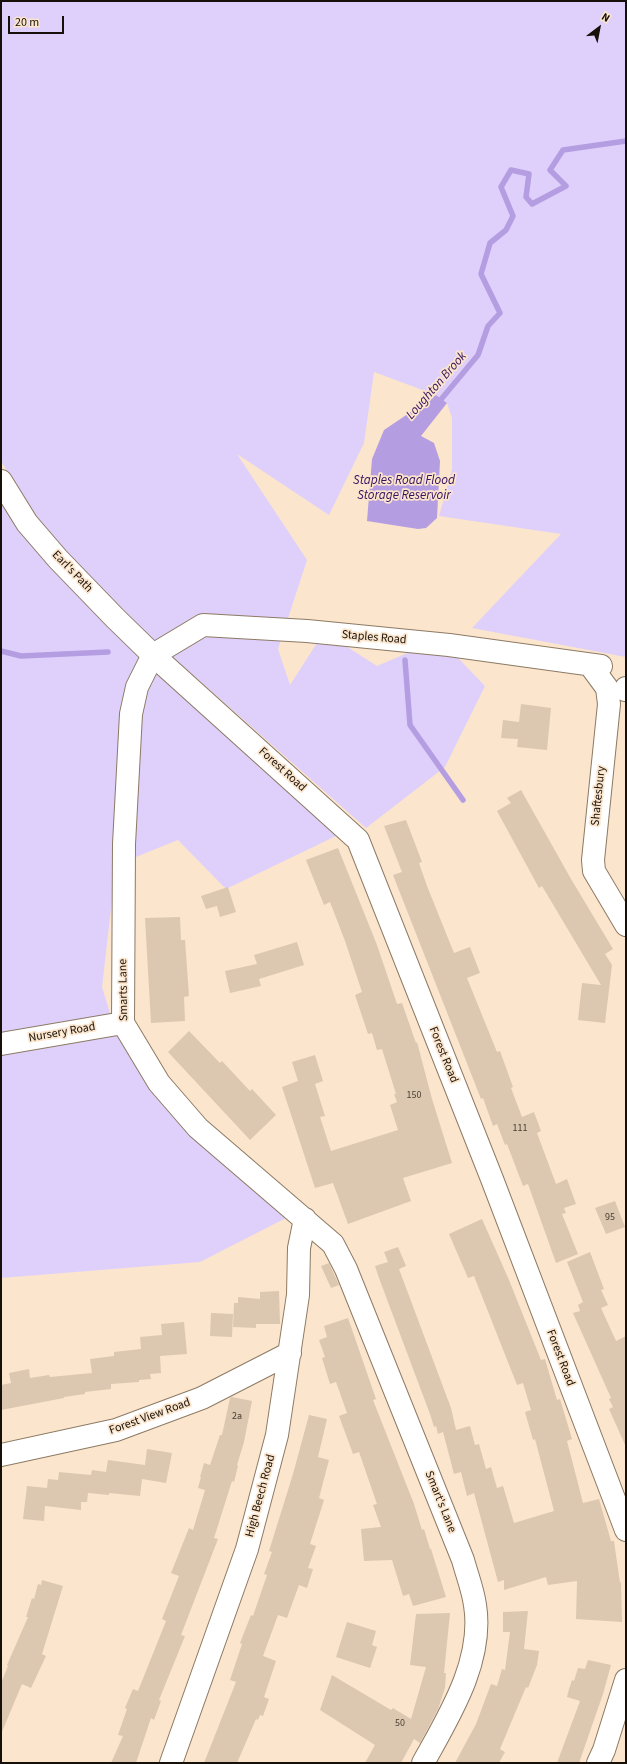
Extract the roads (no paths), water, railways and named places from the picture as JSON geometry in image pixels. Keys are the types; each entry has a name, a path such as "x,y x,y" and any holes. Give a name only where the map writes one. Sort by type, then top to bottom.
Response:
{"street":[{"name":"Earl's Path","path":"1,481 27,523 58,559 154,655"},
{"name":"Staples Road","path":"154,655 203,625 307,631 449,645 596,665"},
{"name":"Smarts Lane","path":"154,655 136,687 131,714 124,844 123,1023 159,1083 198,1128 333,1244"},
{"name":"Forest Road","path":"154,655 358,840 492,1179 626,1530"},
{"name":"Shaftesbury","path":"596,665 608,688 609,704 592,860 594,871 626,925"},
{"name":"Nursery Road","path":"1,1044 123,1023"},
{"name":"High Beech Road","path":"171,1763 247,1549 277,1435 298,1294 299,1248 305,1219"},
{"name":"Smart's Lane","path":"333,1244 346,1269 463,1560 475,1606 476,1636 465,1681 423,1763"},
{"name":"Forest View Road","path":"1,1455 116,1430 202,1398 290,1353"},
{"path":"598,1763 604,1750 626,1680"}],"water":[{"name":"Staples Road Flood Storage Reservoir","path":"436,395 447,403 421,436 434,443 440,461 437,518 426,528 418,529 367,521 372,459 384,430"}],"waterway":[{"name":"Loughton Brook","path":"438,403 478,355 488,326 500,313 481,274 490,243 506,230 513,216 501,187 511,170 529,174 526,197 532,204 566,186 550,170 563,150 626,141"},
{"path":"1,651 21,656 108,652"},
{"name":"Loughton Brook","path":"405,660 410,725 463,800"}]}
